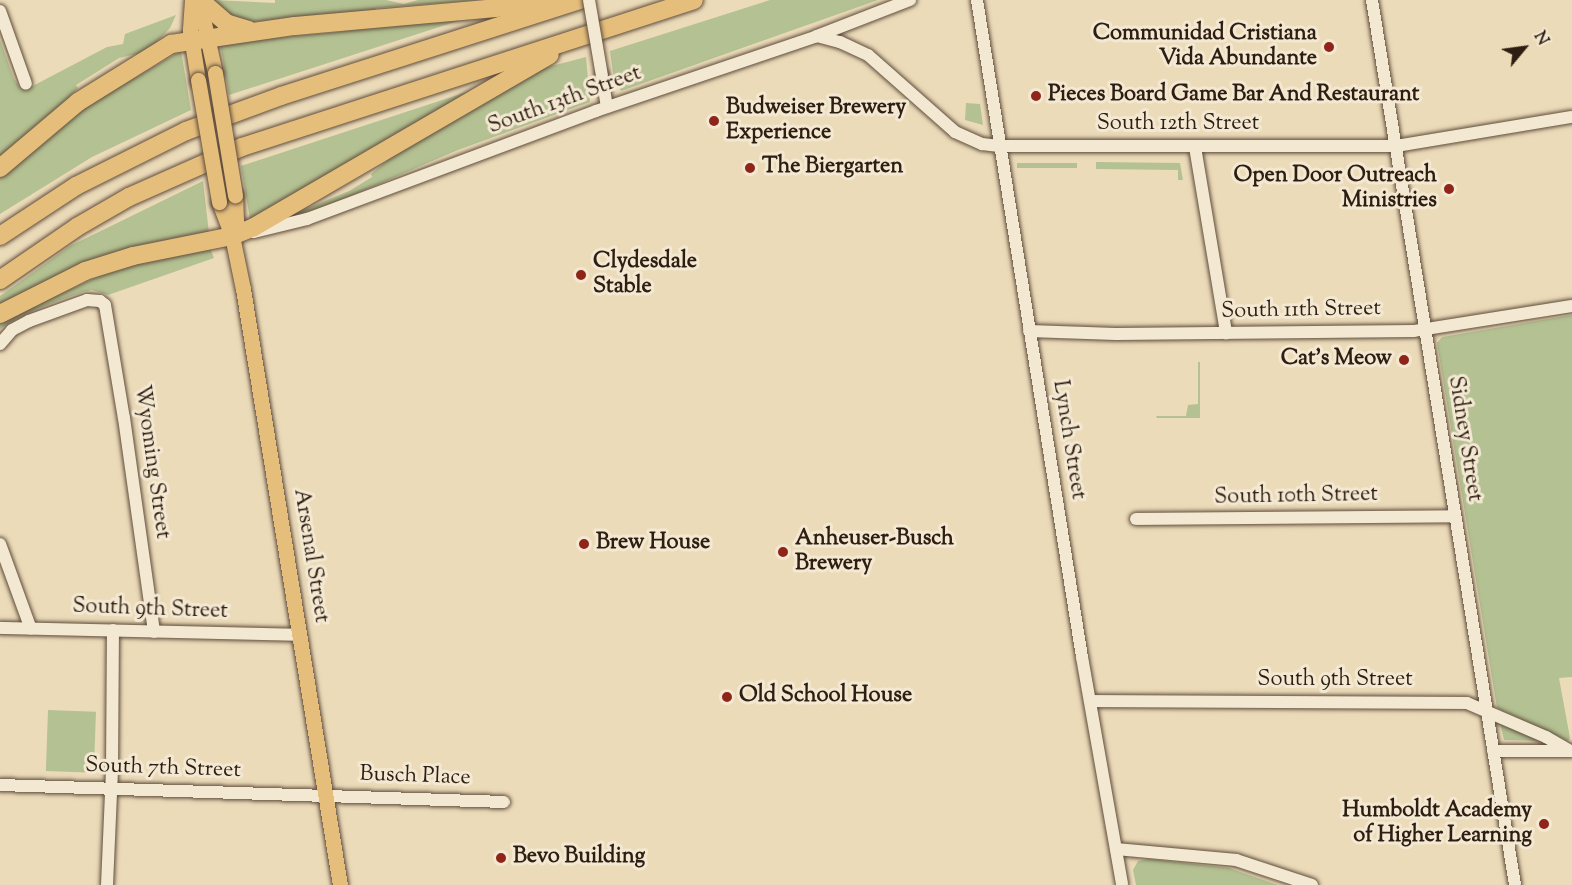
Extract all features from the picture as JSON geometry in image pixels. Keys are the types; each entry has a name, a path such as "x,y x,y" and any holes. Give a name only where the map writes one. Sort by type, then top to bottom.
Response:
{"highway":[{"path":"199,0 226,23 254,31"},
{"path":"0,168 78,102 114,77 171,44 254,31 582,0"},
{"path":"0,236 76,186 186,131 291,93 582,0"},
{"path":"0,280 77,227 185,171 301,127 694,0"},
{"path":"0,314 85,271 133,256 232,236 281,212 578,38"}],"main road":[{"name":"Arsenal Street","path":"192,0 200,39 215,73 235,195 236,221 232,236"},
{"name":"Arsenal Street","path":"199,0 198,80 219,202 232,236 340,885"}],"street":[{"path":"582,0 602,76 607,107"},
{"name":"South 13th Street","path":"232,236 307,219 607,107 817,36 910,0"},
{"name":"Lynch Street","path":"977,0 1029,332 1122,885"},
{"name":"Sidney Street","path":"1372,0 1515,885"},
{"path":"0,11 26,84"},
{"name":"South 12th Street","path":"817,36 840,42 867,55 955,132 982,144 999,146 1396,146 1572,117"},
{"path":"1195,147 1227,333"},
{"name":"Wyoming Street","path":"0,344 12,330 29,321 87,300 100,301 107,310 154,632"},
{"name":"South 11th Street","path":"1029,332 1116,334 1425,330 1572,306"},
{"name":"South 10th Street","path":"1136,519 1455,516"},
{"path":"0,544 31,629"},
{"name":"South 9th Street","path":"0,628 300,635"},
{"path":"107,885 112,791 113,630"},
{"name":"South 9th Street","path":"1090,701 1458,702 1474,704 1571,751"},
{"name":"South 9th Street","path":"1493,750 1571,751"},
{"name":"South 7th Street","path":"0,785 112,791 325,794"},
{"name":"Busch Place","path":"325,794 504,802"},
{"path":"1116,849 1236,860 1312,885"}],"green space":[{"path":"213,0 275,3 275,0 386,0 404,4 418,0 480,0 377,8 370,13 246,22 231,18"},
{"path":"770,0 878,0 621,91 613,73 610,51"},
{"path":"176,15 170,28 151,48 119,58 76,85 78,88 64,103 0,161 0,40 14,79 20,87 27,89 107,47 123,44 125,34"},
{"path":"419,18 467,18 229,95 220,43 339,32"},
{"path":"181,51 191,110 92,157 0,214 0,176 69,116"},
{"path":"586,57 590,102 458,150 330,205 293,216 349,191 372,177 371,174 396,153 544,68"},
{"path":"488,85 250,219 241,166"},
{"path":"966,103 980,104 983,125 965,120"},
{"path":"1096,162 1180,163 1183,180 1178,180 1178,170 1096,169"},
{"path":"1017,163 1077,163 1077,168 1017,168"},
{"path":"203,181 209,233 0,308 0,296 70,246"},
{"path":"210,248 214,258 108,295 92,290 82,292 23,314 0,329 0,324 13,315 102,275 104,271"},
{"path":"1572,315 1572,677 1559,678 1570,738 1568,741 1497,708 1437,343 1442,337"},
{"path":"1198,362 1200,362 1200,418 1157,418 1156,416 1186,416 1188,405 1198,404"},
{"path":"48,710 96,712 94,773 46,771"},
{"path":"1500,723 1541,741 1504,740"},
{"path":"1149,859 1229,868 1278,885 1136,885 1133,870 1138,861"}],"place":[{"name":"Communidad Cristiana Vida Abundante","path":"1329,47"},
{"name":"Pieces Board Game Bar And Restaurant","path":"1036,96"},
{"name":"Budweiser Brewery Experience","path":"714,121"},
{"name":"The Biergarten","path":"750,168"},
{"name":"Open Door Outreach Ministries","path":"1449,189"},
{"name":"Clydesdale Stable","path":"581,275"},
{"name":"Cat's Meow","path":"1404,360"},
{"name":"Brew House","path":"584,544"},
{"name":"Anheuser-Busch Brewery","path":"783,552"},
{"name":"Old School House","path":"727,697"},
{"name":"Humboldt Academy of Higher Learning","path":"1544,824"},
{"name":"Bevo Building","path":"501,858"}]}
